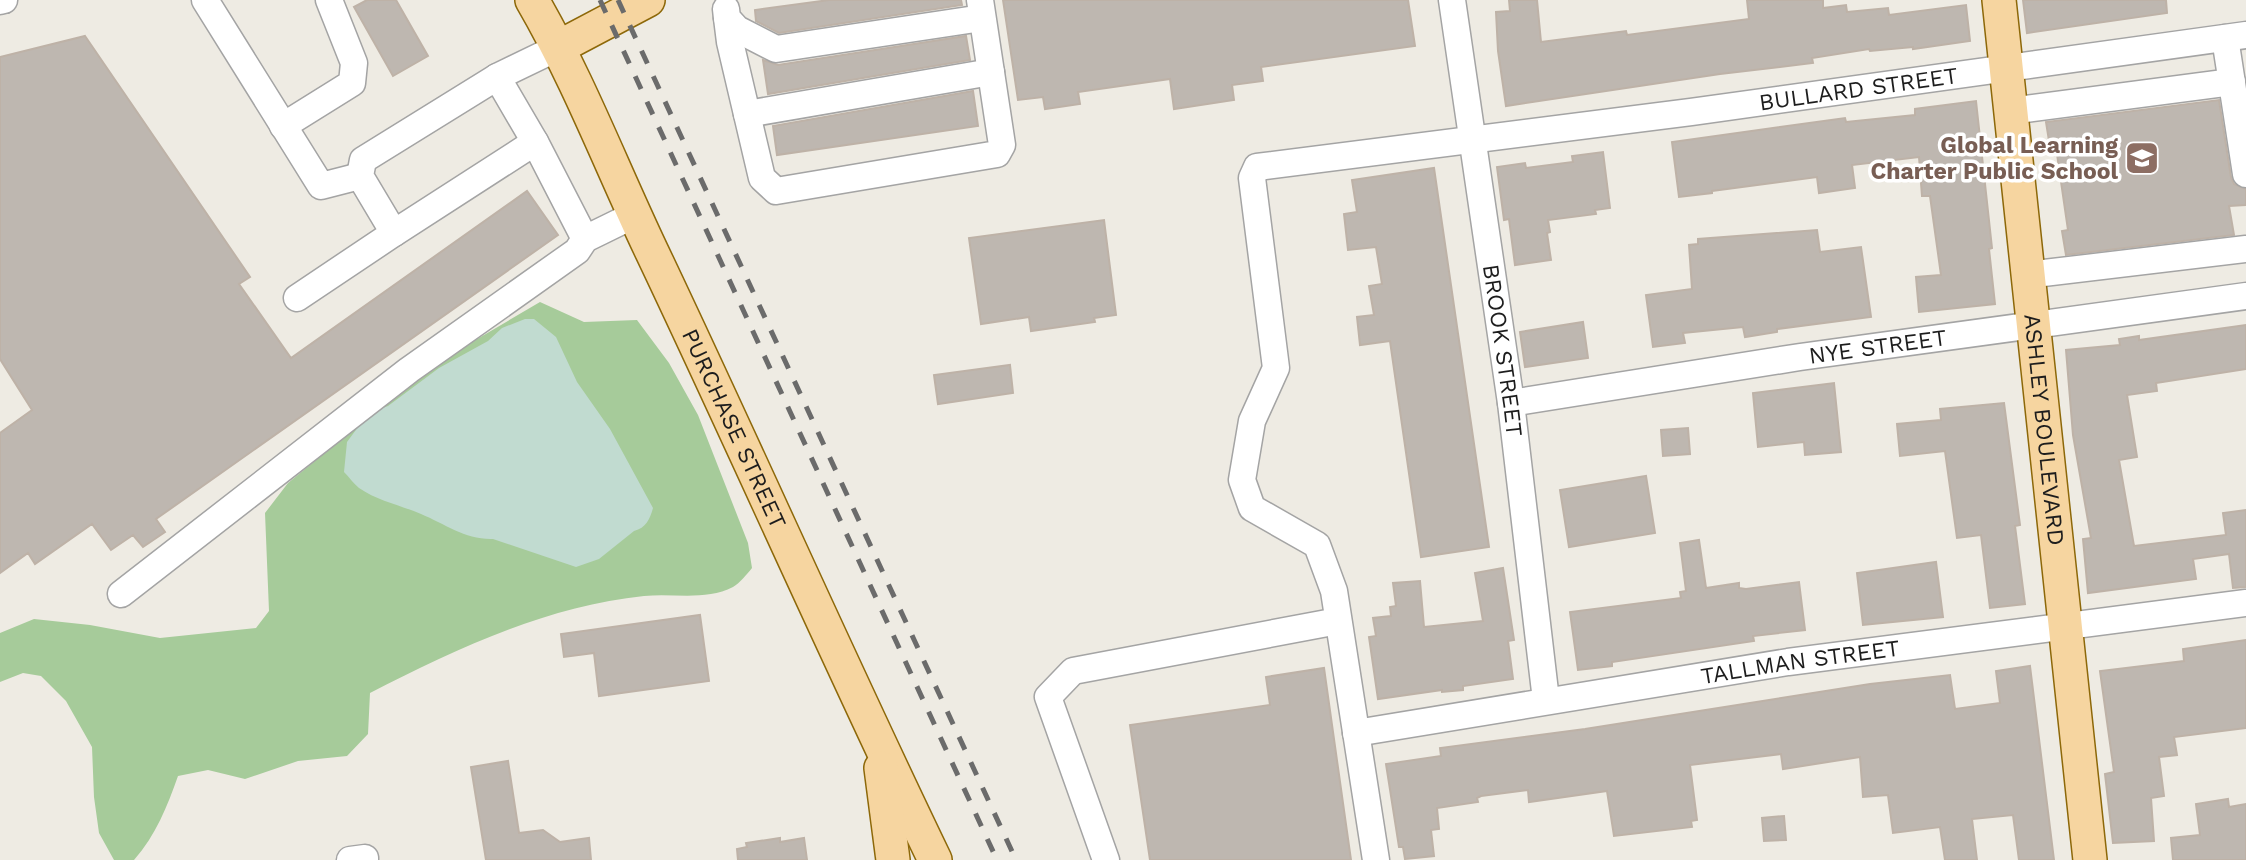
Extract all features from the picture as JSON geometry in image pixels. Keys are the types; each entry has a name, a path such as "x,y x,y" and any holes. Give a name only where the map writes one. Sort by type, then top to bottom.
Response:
{"main road":[{"name":"PURCHASE STREET","path":"531,0 559,47 634,215 935,860"},
{"path":"559,47 648,0"},
{"name":"ASHLEY BOULEVARD","path":"1999,0 2090,860"},
{"path":"878,742 893,860"}],"street":[{"path":"205,0 321,186 360,176"},
{"path":"283,126 352,83 354,63 329,0"},
{"name":"BROOK STREET","path":"1452,0 1511,403 1546,700"},
{"path":"726,9 737,29 776,49 981,9 1002,145 997,154 776,191 762,177 730,42 726,9"},
{"path":"2235,37 2232,82 2246,174"},
{"name":"BULLARD STREET","path":"1337,616 1334,591 1317,545 1252,508 1242,480 1252,421 1276,368 1252,178 1257,167 1473,141 2235,37"},
{"path":"394,233 360,176 363,160 497,77 559,47"},
{"path":"747,114 990,72"},
{"path":"497,77 536,142 585,239"},
{"path":"2010,111 2232,82"},
{"path":"297,298 536,142"},
{"path":"121,594 409,370 577,251 585,239 634,215"},
{"path":"2027,275 2246,249"},
{"name":"NYE STREET","path":"1511,403 1800,357 2246,296"},
{"name":"TALLMAN STREET","path":"1356,733 1788,662 2246,603"},
{"path":"1106,860 1048,697 1063,681 1073,671 1337,616 1376,860"},
{"path":"349,860 365,860"}],"green space":[{"path":"540,302 584,322 637,320 669,363 698,415 748,543 752,568 736,585 723,591 701,595 644,596 572,609 537,619 435,661 370,693 368,734 347,756 298,761 245,779 208,770 178,776 149,841 134,860 114,860 99,833 92,747 66,701 41,676 23,673 0,682 0,633 34,619 90,625 160,638 256,628 269,611 265,513 288,483 443,359"},
{"path":"525,319 534,319 556,337 577,382 610,429 653,508 642,528 634,531 599,559 576,567 493,539 483,539 456,531 421,514 381,500 357,486 344,472 347,442 364,419 388,406 439,368 488,341 502,328"}],"building":[{"path":"367,0 396,0 428,56 393,76 354,7"},
{"path":"829,0 961,0 962,5 779,33 756,21 755,10"},
{"path":"1003,0 1408,0 1415,46 1261,67 1263,81 1232,85 1234,100 1174,109 1170,79 1078,92 1080,104 1045,109 1043,97 1018,100"},
{"path":"1509,0 1537,0 1541,42 1626,31 1627,35 1749,19 1747,0 1823,0 1823,8 1846,5 1847,12 1888,8 1889,15 1966,5 1970,41 1913,49 1869,49 1812,58 1813,63 1506,106 1498,51 1496,12 1510,11"},
{"path":"2023,0 2166,0 2167,13 2027,33"},
{"path":"85,36 250,277 239,284 291,358 527,191 558,235 156,519 165,532 143,547 133,535 111,550 92,524 35,564 28,553 0,573 0,433 32,410 0,359 0,57"},
{"path":"966,36 970,60 768,94 763,60 778,65"},
{"path":"973,91 978,126 777,155 773,126"},
{"path":"2219,100 2231,177 2234,184 2246,189 2246,205 2229,206 2234,235 2066,255 2062,231 2068,230 2056,147 2050,147 2046,122"},
{"path":"1976,101 1992,248 1989,249 1995,304 1919,312 1916,277 1941,275 1930,196 1922,196 1919,157 1852,165 1855,188 1819,193 1817,177 1679,197 1672,142 1845,118 1846,122 1915,115 1915,109"},
{"path":"1603,152 1610,208 1595,210 1596,214 1548,220 1551,260 1515,265 1509,219 1504,220 1497,167 1525,163 1526,168 1573,162 1572,156"},
{"path":"1434,168 1489,547 1421,557 1390,341 1360,345 1357,317 1374,315 1369,286 1382,284 1376,247 1348,250 1344,214 1357,212 1352,180"},
{"path":"1104,220 1116,315 1094,318 1095,322 1031,331 1029,317 981,324 969,238"},
{"path":"1817,230 1820,252 1861,247 1871,317 1777,329 1777,332 1745,337 1743,327 1683,333 1685,343 1653,347 1646,295 1692,289 1689,245 1698,244 1698,239"},
{"path":"1583,322 1588,358 1525,367 1520,332"},
{"path":"2246,325 2246,369 2156,383 2157,391 2127,395 2137,457 2119,460 2134,546 2226,535 2223,513 2246,510 2246,587 2233,588 2229,554 2193,559 2196,579 2088,593 2083,539 2091,538 2073,435 2066,350 2120,345 2119,339 2139,336 2139,340"},
{"path":"1010,365 1013,393 938,404 934,375"},
{"path":"1834,383 1841,452 1805,455 1804,442 1758,447 1753,393"},
{"path":"2004,403 2020,525 2015,526 2025,604 1990,608 1981,535 1957,538 1945,451 1900,456 1897,424 1941,420 1940,409"},
{"path":"1688,428 1690,454 1663,456 1661,430"},
{"path":"1646,476 1655,533 1569,547 1560,490"},
{"path":"1699,540 1706,588 1739,583 1739,588 1746,589 1799,582 1805,630 1753,636 1754,641 1612,662 1612,666 1578,670 1570,612 1681,598 1680,592 1686,591 1680,543"},
{"path":"1936,562 1943,617 1863,625 1857,573"},
{"path":"1503,568 1514,640 1508,641 1513,679 1463,686 1463,690 1442,690 1378,699 1369,637 1376,636 1373,618 1391,616 1390,607 1396,606 1393,583 1420,581 1424,627 1483,621 1475,573"},
{"path":"700,615 709,681 599,696 594,653 564,657 561,634"},
{"path":"2246,640 2246,728 2174,737 2177,755 2159,757 2164,796 2151,798 2154,841 2113,843 2105,774 2114,772 2100,671 2184,661 2183,649"},
{"path":"2030,666 2054,860 2019,860 2013,815 1972,819 1977,860 1945,860 1940,827 1893,833 1888,795 1863,797 1860,757 1783,769 1781,754 1690,765 1697,820 1691,821 1692,827 1614,836 1607,791 1529,802 1528,790 1481,796 1477,798 1478,802 1437,808 1439,829 1431,830 1434,856 1405,859 1403,847 1399,847 1386,764 1441,756 1440,748 1585,729 1870,684 1950,675 1955,709 2000,703 1996,671"},
{"path":"1324,668 1351,860 1150,860 1130,725 1270,705 1266,677"},
{"path":"508,761 519,833 543,830 560,842 589,838 591,860 486,860 471,767"},
{"path":"2228,799 2229,807 2246,804 2246,860 2173,860 2171,838 2200,835 2196,804"},
{"path":"1784,816 1786,840 1764,841 1762,818"},
{"path":"780,838 780,842 804,838 807,860 738,860 737,849 747,847 746,843"}],"railway":[{"path":"600,0 997,860"},
{"path":"618,0 1016,860"}],"place":[{"name":"Global Learning Charter Public School","path":"2142,158"}]}
